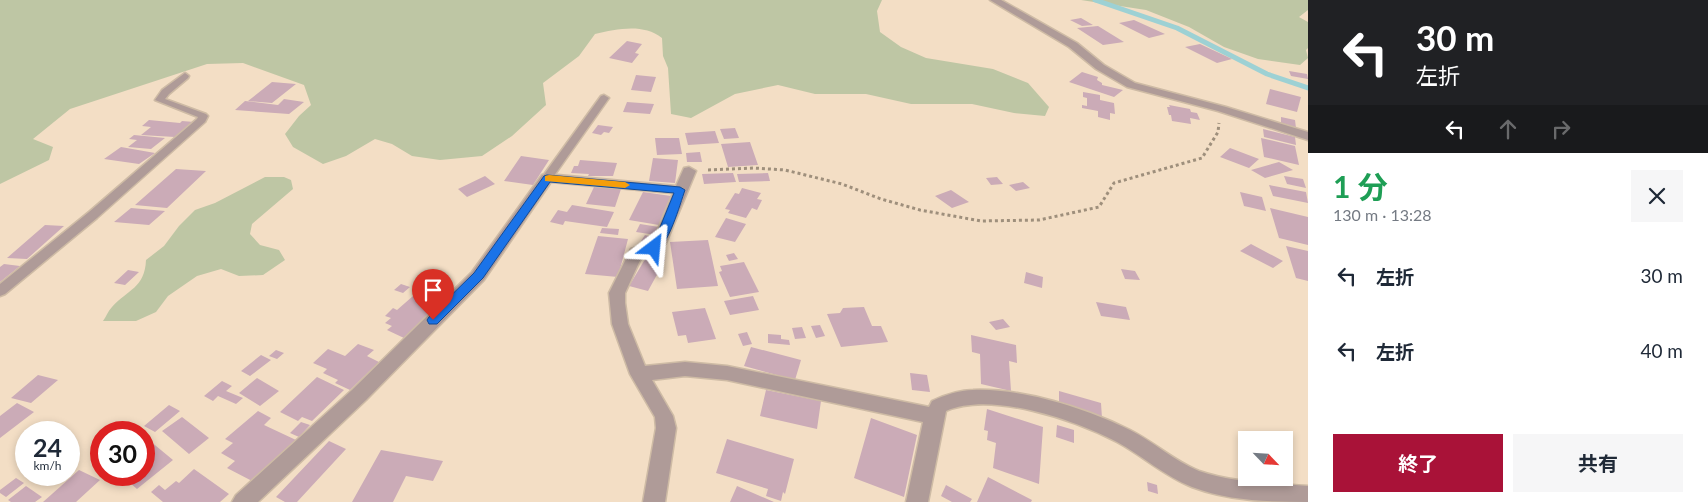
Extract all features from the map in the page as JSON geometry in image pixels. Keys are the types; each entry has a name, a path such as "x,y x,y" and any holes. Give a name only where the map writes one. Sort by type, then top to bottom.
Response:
{"street":[{"path":"994,0 1073,45 1100,67 1131,85 1222,109 1308,136"},
{"path":"654,502 666,428 664,416 639,374 620,324 617,293 636,252 654,248 659,243 680,190 690,171"},
{"path":"243,502 359,395 478,276 547,178 680,190"},
{"path":"639,374 685,369 727,373 934,416"},
{"path":"916,502 934,416 939,406 953,400 972,397 1019,402 1104,426 1124,436 1184,474 1210,483 1308,496"}],"lane":[{"path":"0,291 93,215 202,120 204,116 160,100 165,92 185,76"},
{"path":"547,178 604,98"}],"path":[{"path":"690,171 752,168 786,170 842,184 881,199 920,210 981,221 1039,220 1099,207 1114,183 1202,158 1218,132 1222,109"}],"green space":[{"path":"0,0 882,0 877,11 880,32 901,47 926,58 993,69 1028,83 1049,107 1045,116 1014,113 972,104 911,104 866,94 815,94 778,85 735,94 691,118 671,114 668,68 663,56 662,38 647,30 630,28 595,34 579,56 543,83 546,105 512,136 482,156 440,160 412,156 392,144 375,139 346,156 323,164 293,147 285,134 299,116 311,105 304,85 243,63 207,64 70,109 33,139 53,147 49,160 0,184"},
{"path":"1081,0 1308,0 1308,10 1299,17 1308,22 1308,48 1306,50 1308,58 1300,65 1258,59 1224,47 1189,27 1146,10"},
{"path":"265,177 284,177 291,180 293,189 252,224 250,234 260,245 279,250 285,260 263,275 239,276 221,269 197,276 168,296 156,312 136,321 103,321 109,310 139,283 145,269 146,260 164,246 179,226 195,210 215,203"}],"building":[{"path":"1081,18 1093,25 1082,26 1070,20"},
{"path":"1134,20 1165,34 1149,38 1119,23"},
{"path":"1098,26 1124,42 1103,45 1077,28"},
{"path":"627,41 642,44 635,53 639,54 632,63 609,58"},
{"path":"1200,44 1232,59 1217,63 1185,47"},
{"path":"1289,71 1307,74 1308,79 1291,76"},
{"path":"1082,72 1098,77 1097,80 1102,85 1123,90 1114,97 1069,82"},
{"path":"636,75 656,77 651,92 631,90"},
{"path":"272,82 296,84 272,103 248,101"},
{"path":"1270,89 1301,97 1297,112 1266,104"},
{"path":"1083,92 1100,95 1100,100 1114,103 1115,114 1110,113 1110,120 1098,117 1098,111 1082,108 1082,105 1087,106 1087,98 1083,97"},
{"path":"284,99 304,102 289,114 235,110 245,101 278,105"},
{"path":"627,102 654,104 650,114 623,112"},
{"path":"1169,105 1190,109 1191,112 1197,113 1200,120 1190,118 1191,124 1172,121 1167,107 1170,107"},
{"path":"1281,117 1295,120 1296,128 1281,124"},
{"path":"149,120 180,123 182,121 194,122 175,137 141,135 151,127 142,126"},
{"path":"598,125 613,127 609,133 604,132 601,135 592,133"},
{"path":"735,128 739,138 724,139 720,129"},
{"path":"1263,129 1295,137 1296,145 1264,137"},
{"path":"715,131 719,143 688,145 685,133"},
{"path":"134,135 165,138 151,149 128,147 137,140 129,139"},
{"path":"655,138 679,138 682,154 657,155"},
{"path":"1261,138 1295,146 1299,165 1264,157"},
{"path":"750,142 758,165 728,167 721,144"},
{"path":"121,147 155,153 139,164 104,159"},
{"path":"1230,148 1259,159 1249,168 1220,157"},
{"path":"700,152 702,162 687,162 686,153"},
{"path":"521,156 549,160 533,185 504,181"},
{"path":"653,158 678,160 675,183 649,181"},
{"path":"580,160 617,163 613,176 588,176 589,174 571,173 574,166 578,166"},
{"path":"1279,162 1293,170 1265,178 1251,170"},
{"path":"176,169 206,171 167,208 135,205"},
{"path":"733,173 736,182 704,184 702,174"},
{"path":"768,173 770,181 739,182 737,174"},
{"path":"485,176 495,184 467,197 458,189"},
{"path":"1284,176 1303,179 1306,188 1287,184"},
{"path":"997,177 1003,184 991,185 986,178"},
{"path":"1023,182 1030,188 1016,191 1009,185"},
{"path":"1269,185 1306,192 1308,203 1273,196"},
{"path":"594,187 621,189 615,207 586,204"},
{"path":"742,188 761,193 757,199 762,200 757,210 752,208 746,218 728,213 730,210 725,209 735,193 739,194"},
{"path":"951,190 969,202 952,208 935,196"},
{"path":"643,192 671,196 659,225 629,220"},
{"path":"1240,192 1262,197 1266,211 1244,206"},
{"path":"572,205 614,212 607,227 565,221 563,225 550,222 558,210 567,212"},
{"path":"131,208 165,211 149,225 114,222"},
{"path":"1270,208 1308,217 1308,245 1279,238"},
{"path":"726,218 746,224 735,242 715,237"},
{"path":"640,224 659,227 656,235 636,232"},
{"path":"45,225 64,226 27,259 7,258"},
{"path":"602,228 619,229 618,235 600,233"},
{"path":"645,235 656,238 653,244 641,241"},
{"path":"598,236 628,239 618,277 585,274"},
{"path":"708,240 718,286 677,289 670,242"},
{"path":"1251,244 1283,261 1273,268 1240,251"},
{"path":"1286,246 1308,251 1308,281 1296,278"},
{"path":"734,253 738,259 729,261 726,255"},
{"path":"647,256 665,260 648,291 629,286"},
{"path":"744,262 759,292 730,297 719,272 722,271 720,266"},
{"path":"4,264 20,266 0,282 0,267"},
{"path":"1121,269 1135,271 1140,280 1125,279"},
{"path":"128,270 139,272 125,285 114,283"},
{"path":"1026,272 1043,277 1042,288 1024,283"},
{"path":"401,284 410,287 403,293 394,290"},
{"path":"421,289 445,299 404,338 387,330 392,326 385,323 391,318 385,316 393,308 397,310"},
{"path":"753,296 759,310 730,315 724,301"},
{"path":"1096,302 1126,307 1130,320 1101,316"},
{"path":"864,307 872,326 881,326 888,342 841,347 827,314 840,313 843,308"},
{"path":"705,308 716,339 688,343 686,335 678,336 672,312"},
{"path":"1003,319 1010,327 996,330 989,322"},
{"path":"820,325 825,336 816,338 811,326"},
{"path":"802,327 806,338 795,339 792,328"},
{"path":"747,332 752,344 743,346 738,334"},
{"path":"768,334 781,335 781,339 789,340 790,345 768,343"},
{"path":"971,335 1016,345 1017,363 1009,361 1011,391 981,384 980,354 972,352"},
{"path":"358,344 374,350 367,356 379,362 350,390 335,383 338,380 323,373 327,369 313,363 328,349 345,356"},
{"path":"751,347 801,360 795,380 744,366"},
{"path":"276,350 284,353 277,359 269,356"},
{"path":"261,355 271,360 250,376 241,371"},
{"path":"910,373 927,375 930,392 912,390"},
{"path":"38,375 58,380 31,403 11,398"},
{"path":"317,377 344,390 312,421 302,417 298,421 280,412"},
{"path":"257,378 279,391 260,406 239,393"},
{"path":"222,381 232,386 226,391 243,398 236,404 218,396 213,401 204,396"},
{"path":"766,390 821,401 817,429 760,416"},
{"path":"1059,391 1101,403 1102,418 1059,405"},
{"path":"17,403 34,412 22,421 15,421 15,427 0,438 0,416"},
{"path":"169,405 180,411 155,432 155,421 150,421"},
{"path":"987,409 1043,427 1039,484 993,468 996,443 987,440 988,431 984,430"},
{"path":"258,411 271,418 264,425 296,440 254,482 227,468 235,461 221,453 233,443 225,439"},
{"path":"182,417 209,438 189,454 162,431"},
{"path":"871,418 917,435 904,497 854,478"},
{"path":"301,422 310,425 299,437 290,433"},
{"path":"1057,425 1074,430 1074,443 1056,437"},
{"path":"727,439 794,459 785,494 783,492 781,501 766,496 768,489 716,473"},
{"path":"329,441 346,449 297,502 285,502 276,497"},
{"path":"155,445 173,460 155,474"},
{"path":"381,450 443,461 433,481 406,476 393,502 352,502"},
{"path":"194,469 229,494 220,502 163,502 151,492 159,485 165,490 176,481 179,483"},
{"path":"80,470 90,475 90,486 93,486 76,502 43,502 61,486 80,486"},
{"path":"988,477 1032,500 1031,502 977,502"},
{"path":"15,479 15,486 20,486 6,497 0,493 0,490"},
{"path":"1147,482 1157,485 1158,494 1148,491"},
{"path":"946,485 972,499 970,502 952,502 941,496"},
{"path":"26,486 42,497 35,502 11,502 8,500"},
{"path":"737,486 774,502 730,502"}],"waterway":[{"path":"1095,0 1177,28 1267,74 1308,88"}],"slow traffic":[{"path":"549,178 625,185"}],"route":[{"path":"433,320 478,276 547,178 680,190 659,243 654,248"}]}
